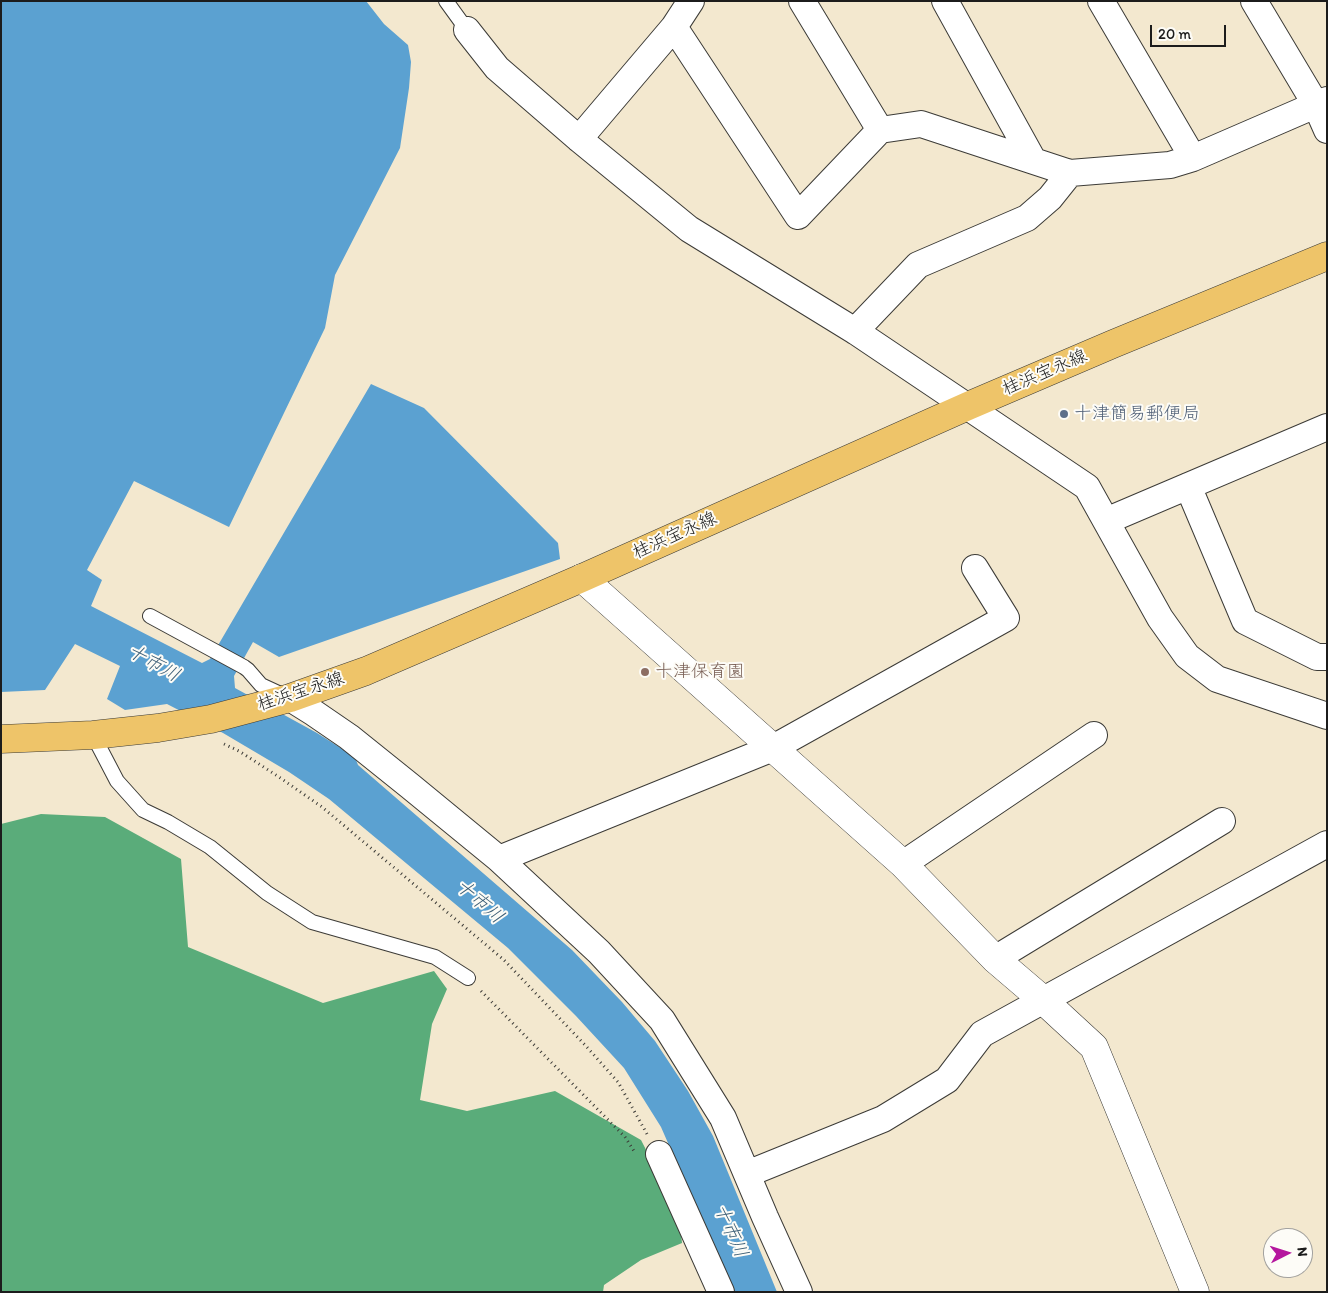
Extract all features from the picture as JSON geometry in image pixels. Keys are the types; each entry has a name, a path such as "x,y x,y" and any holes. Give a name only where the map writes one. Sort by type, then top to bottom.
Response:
{"main road":[{"name":"桂浜宝永線","path":"1,739 93,735 158,728 215,731 283,700 366,671 582,578 968,406 1327,256"}],"street":[{"path":"579,139 674,27 691,1"},
{"path":"802,1 880,130"},
{"path":"945,1 1033,160"},
{"path":"1101,1 1193,158"},
{"path":"1254,1 1321,102 1327,130"},
{"path":"674,27 798,216 880,130 920,124 1070,173 1170,165 1193,158 1321,102"},
{"path":"467,30 497,68 579,139 689,229 855,331 1087,486 1160,618 1187,656 1217,679 1327,716"},
{"path":"855,331 918,265 1027,218 1050,198 1070,173"},
{"path":"1106,521 1326,428"},
{"path":"1188,486 1245,621 1317,657 1327,657"},
{"path":"499,859 774,748 1006,618 975,568"},
{"path":"582,578 903,864 995,959 1094,1047 1195,1292"},
{"path":"283,700 314,713 349,737 499,859 599,952 662,1020 723,1118 799,1292"},
{"path":"903,864 1094,734"},
{"path":"995,959 1222,821"},
{"path":"747,1174 883,1119 947,1080 982,1034 1327,844"},
{"path":"663,1162 721,1292"}],"lane":[{"path":"446,1 467,30"},
{"path":"150,616 248,670 261,685 283,700"},
{"path":"93,735 117,780 143,810 168,822 210,847 267,893 312,922 435,957 468,978"}],"path":[{"path":"215,731 226,744 322,807 504,960 618,1082 663,1162 648,1172 625,1138 468,978"}],"green space":[{"path":"41,814 105,817 181,859 188,947 323,1003 434,971 447,989 432,1024 420,1100 467,1111 555,1091 641,1140 679,1214 682,1243 641,1260 604,1285 603,1292 1,1292 1,824"}],"water":[{"name":"十市川","path":"1,1 366,1 384,24 408,45 411,62 409,88 400,148 335,275 325,328 229,527 134,481 87,570 102,580 91,606 202,663 210,659 371,384 424,408 558,543 560,559 279,657 253,642 234,676 235,688 317,733 355,757 358,765 572,950 622,1002 655,1041 688,1091 713,1136 777,1292 733,1292 661,1127 624,1068 576,1016 508,948 329,799 289,772 223,733 167,704 125,710 107,699 120,666 75,644 45,690 1,692"}],"place":[{"name":"十津簡易郵便局","path":"1064,414"},
{"name":"十津保育園","path":"645,672"}]}
